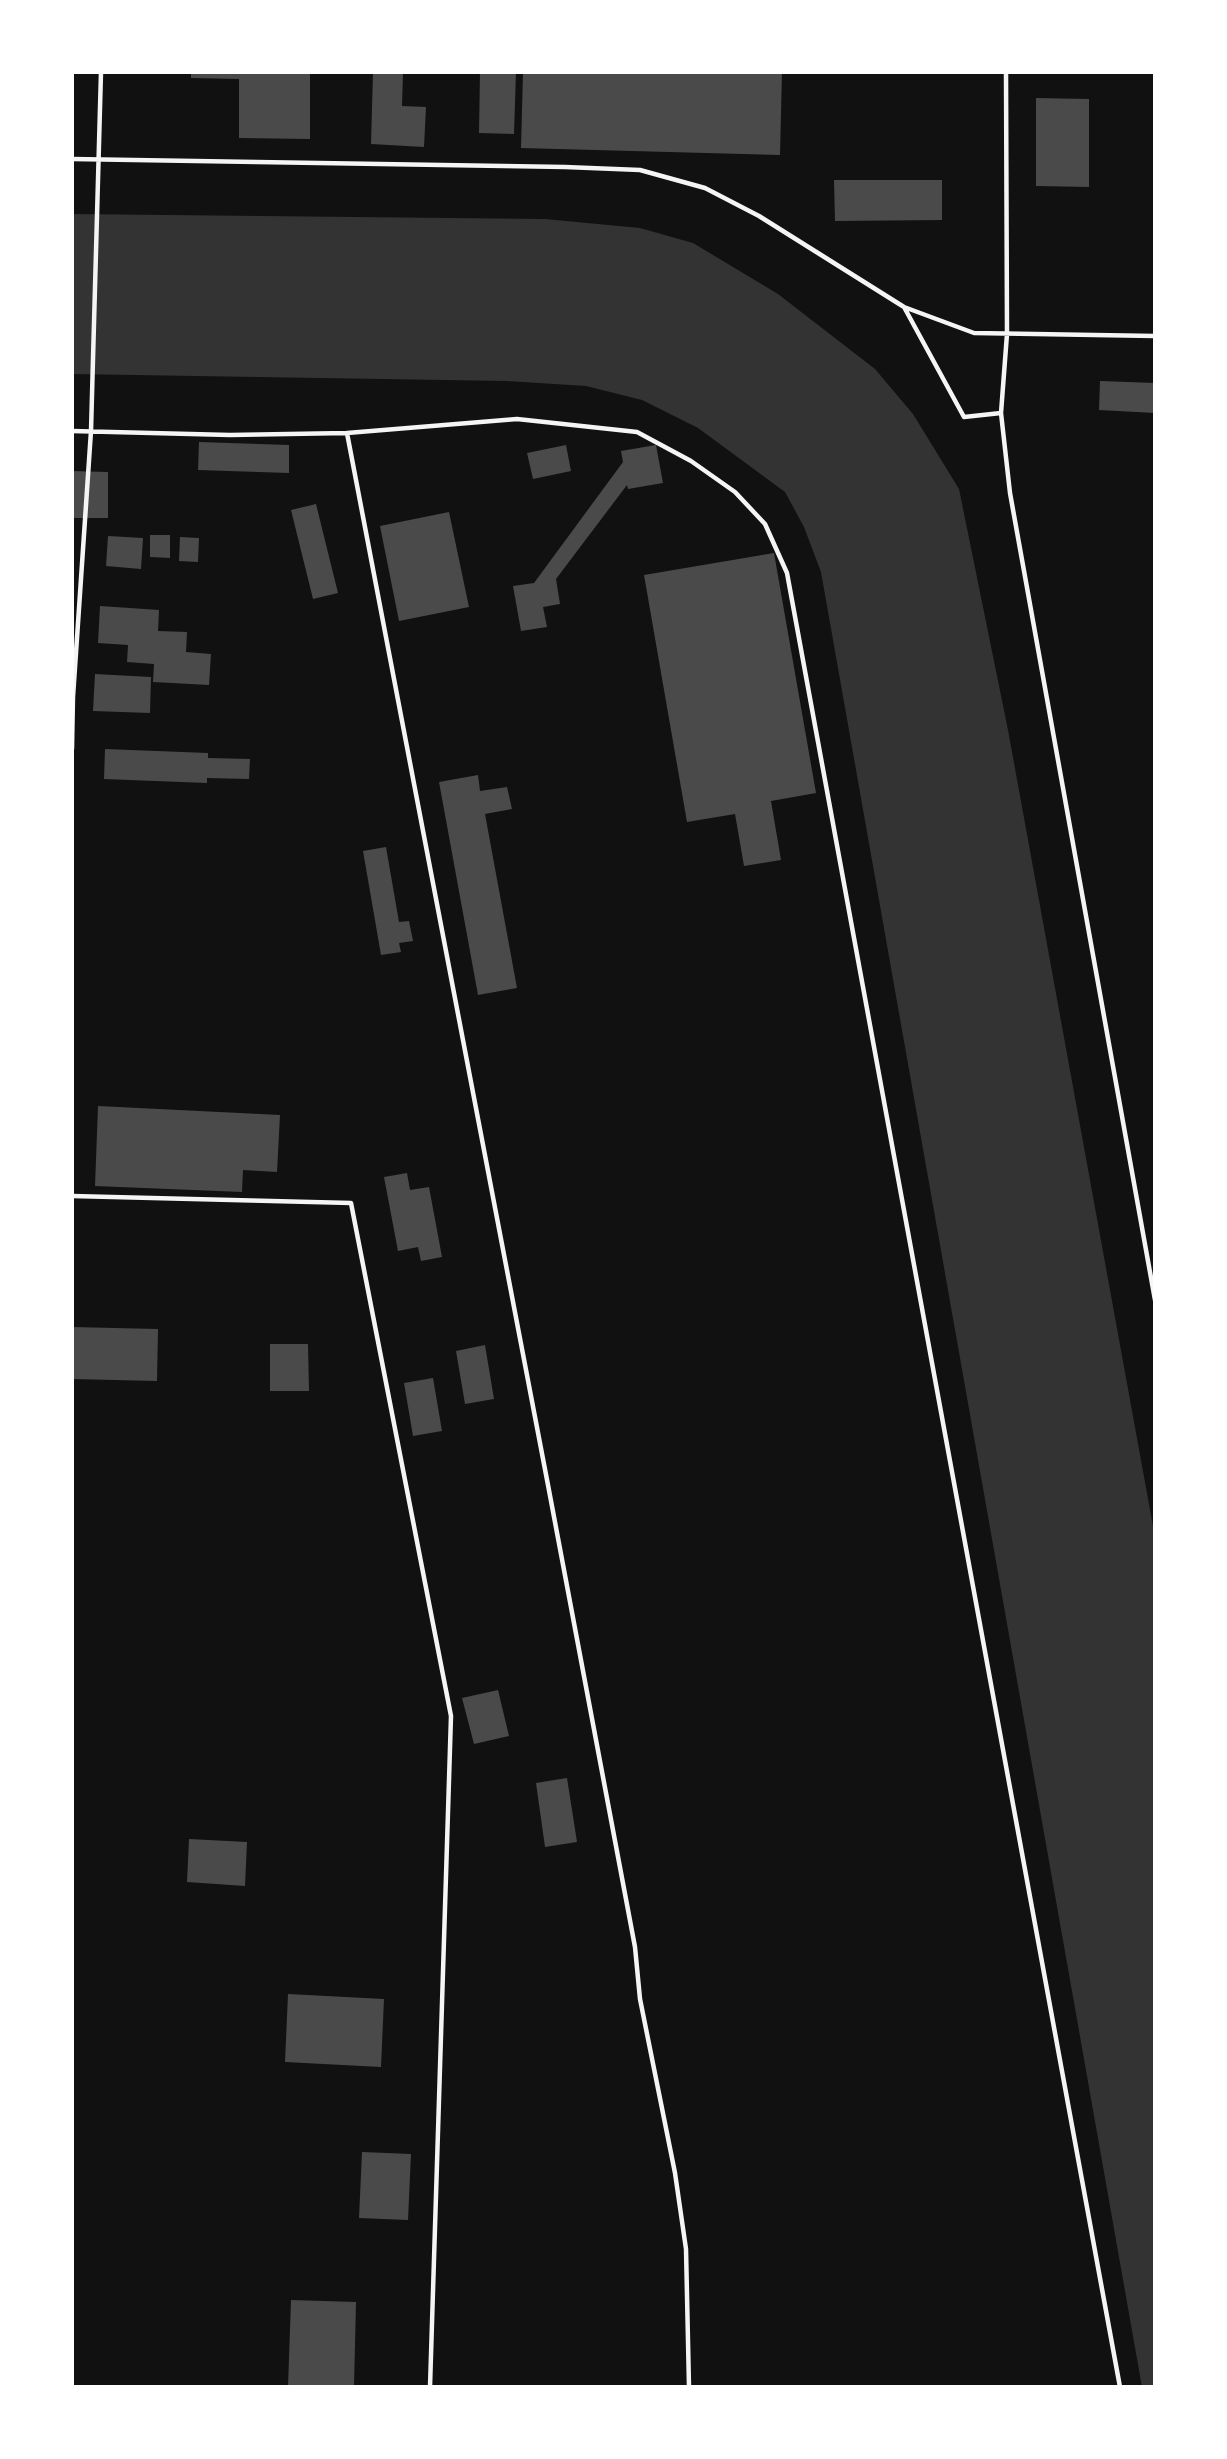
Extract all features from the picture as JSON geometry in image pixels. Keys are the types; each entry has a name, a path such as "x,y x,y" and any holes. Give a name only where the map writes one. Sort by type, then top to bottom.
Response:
{"lane":[{"path":"72,749 73,697 91,431 102,72"},
{"path":"1006,72 1007,333 1001,413 1010,493 1033,633 1155,1300"},
{"path":"72,159 640,170 705,188 741,207 904,307 974,333 1155,336"},
{"path":"904,307 963,417 1001,413"},
{"path":"72,431 230,435 347,433 517,419 637,432 691,461 735,492 765,524 787,573 1120,2387"},
{"path":"347,433 548,1485 635,1947 640,1999 675,2173 686,2249 689,2387"},
{"path":"72,1196 351,1203 451,1716 430,2387"}],"shaded area":[{"path":"72,214 545,219 640,228 693,243 778,294 875,369 913,414 959,489 1008,730 1155,1537 1155,2387 1142,2387 821,572 804,527 785,492 698,428 642,400 586,386 507,381 72,374"}],"building":[{"path":"191,72 310,72 310,139 239,138 239,79 191,78"},
{"path":"373,72 403,72 402,106 426,107 424,147 371,144"},
{"path":"480,72 516,72 514,134 479,133"},
{"path":"523,72 782,72 780,155 521,148"},
{"path":"1036,98 1089,99 1089,187 1036,186"},
{"path":"834,180 942,180 942,220 835,221"},
{"path":"1100,381 1155,383 1155,413 1099,410"},
{"path":"199,442 289,445 289,473 198,470"},
{"path":"566,445 571,471 533,479 527,453"},
{"path":"656,445 663,483 628,489 627,485 556,579 560,604 543,607 547,627 521,631 513,586 534,583 623,462 621,451"},
{"path":"72,471 108,472 108,518 72,518"},
{"path":"316,504 338,593 313,599 291,510"},
{"path":"449,512 469,607 399,621 380,526"},
{"path":"150,535 170,535 170,558 150,557"},
{"path":"108,536 143,538 141,569 106,566"},
{"path":"180,537 199,538 198,562 179,561"},
{"path":"774,553 816,793 771,801 781,860 744,866 735,814 687,822 644,575"},
{"path":"100,606 159,610 158,631 187,632 186,652 211,654 209,685 153,682 154,664 127,662 128,645 98,643"},
{"path":"95,674 151,677 150,713 93,711"},
{"path":"105,749 208,753 208,758 250,759 249,779 207,778 207,783 104,779"},
{"path":"478,775 480,791 507,787 512,809 485,814 517,988 478,995 439,782"},
{"path":"386,847 399,922 409,921 413,941 399,943 401,952 381,955 363,851"},
{"path":"98,1106 280,1115 277,1172 243,1170 242,1192 95,1186"},
{"path":"407,1173 410,1190 429,1187 442,1257 421,1261 418,1247 398,1251 384,1177"},
{"path":"72,1327 158,1329 157,1381 72,1379"},
{"path":"270,1344 308,1344 309,1391 270,1391"},
{"path":"485,1345 494,1399 465,1404 456,1351"},
{"path":"433,1378 442,1431 413,1436 404,1383"},
{"path":"498,1690 509,1736 474,1744 462,1698"},
{"path":"567,1778 577,1842 545,1847 536,1783"},
{"path":"189,1839 247,1842 245,1886 187,1882"},
{"path":"288,1994 384,1999 381,2067 285,2062"},
{"path":"362,2152 411,2154 408,2220 359,2218"},
{"path":"291,2300 356,2302 354,2387 288,2387"}]}
